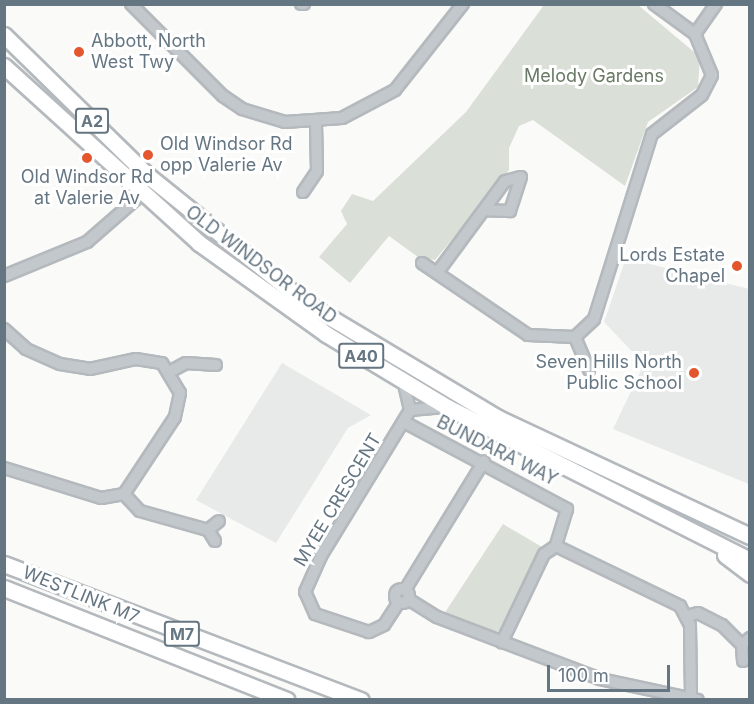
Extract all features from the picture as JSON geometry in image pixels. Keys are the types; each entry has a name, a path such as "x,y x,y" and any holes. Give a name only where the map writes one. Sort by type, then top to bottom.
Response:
{"highway":[{"name":"OLD WINDSOR ROAD","path":"4,35 153,180 306,303 387,355 498,418 750,536"},
{"name":"OLD WINDSOR ROAD","path":"4,66 142,194 249,282 404,383 447,407 750,560"},
{"path":"142,194 153,180"},
{"path":"726,525 750,528"},
{"path":"696,533 750,574"},
{"name":"WESTLINK M7","path":"4,564 361,699"},
{"name":"WESTLINK M7","path":"4,588 287,699"}],"street":[{"path":"131,4 203,79 242,109 285,122 316,122 369,108 395,90 463,4"},
{"path":"422,263 528,335 575,337 594,320 606,292 652,134 709,86 712,75 695,34 654,4"},
{"path":"695,34 716,4"},
{"path":"303,192 317,171 316,122"},
{"path":"4,276 87,242 142,194"},
{"path":"437,273 486,210"},
{"path":"4,329 26,349 60,364 90,369 150,359 171,371 180,393 175,417 124,494"},
{"path":"575,337 589,370"},
{"path":"203,364 205,351"},
{"path":"171,371 186,363 216,365"},
{"path":"404,383 411,410 447,407"},
{"name":"MYEE CRESCENT","path":"411,410 321,556 305,599 315,614 369,632 384,625 404,597 484,461"},
{"name":"BUNDARA WAY","path":"404,422 562,502 566,515 556,546 544,554 502,642"},
{"path":"4,468 90,495 124,494 140,511 208,530 215,541"},
{"path":"208,530 219,521"},
{"path":"404,597 437,617 600,679 695,698 687,616 671,599 556,546"},
{"path":"687,616 698,613 746,642 742,661"}],"shaded area":[{"name":"Seven Hills North Public School","path":"626,258 749,289 749,484 613,429 644,364 604,322"},
{"path":"282,363 371,415 348,428 276,543 196,500"}],"green space":[{"name":"Melody Gardens","path":"544,5 638,5 700,57 698,87 648,122 625,186 533,120 519,126 509,148 509,170 435,260 418,257 389,236 350,283 319,257 347,224 341,211 352,194 373,201 466,112"},
{"path":"503,524 542,547 505,629 494,633 444,614"}],"place":[{"name":"Abbott, North West Twy","path":"79,52"},
{"name":"Old Windsor Rd opp Valerie Av","path":"148,155"},
{"name":"Old Windsor Rd at Valerie Av","path":"87,158"},
{"name":"Lords Estate Chapel","path":"737,266"},
{"name":"Seven Hills North Public School","path":"694,373"}]}
